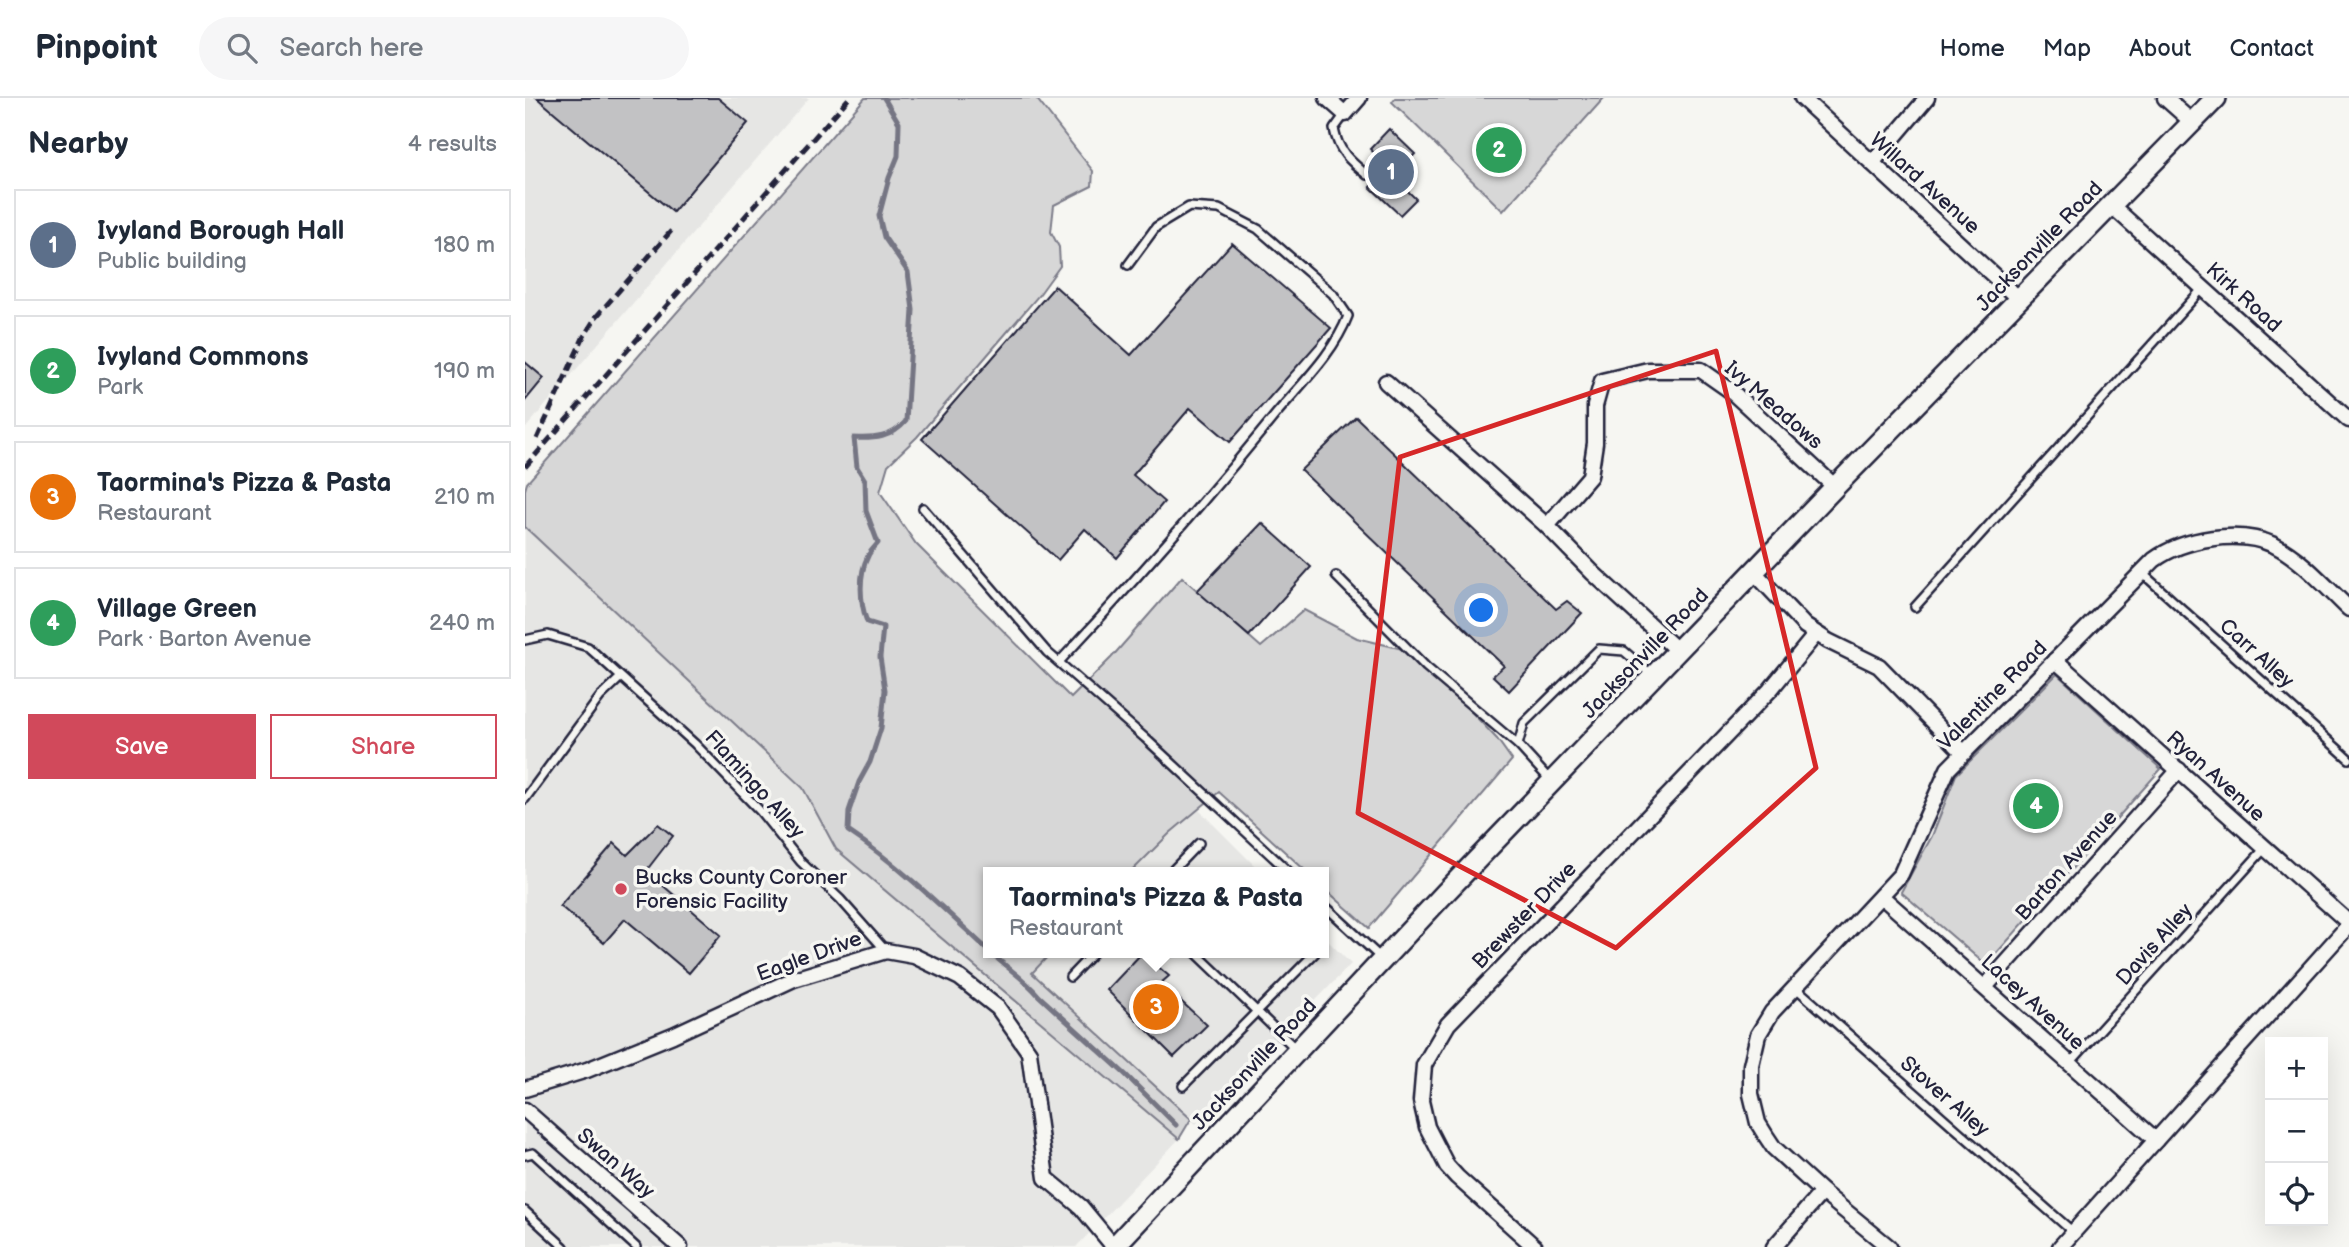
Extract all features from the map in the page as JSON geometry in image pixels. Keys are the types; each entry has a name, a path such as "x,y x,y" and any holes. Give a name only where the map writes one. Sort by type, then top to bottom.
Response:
{"main road":[{"name":"Jacksonville Road","path":"1114,1247 1297,1050 1653,676 2216,98"}],"street":[{"path":"1327,98 1345,114 1359,98"},
{"name":"Willard Avenue","path":"1802,98 2019,299"},
{"path":"1872,163 1927,98"},
{"path":"2165,98 2192,122"},
{"name":"Kirk Road","path":"2111,205 2349,420"},
{"name":"Ivy Meadows","path":"1547,526 1590,476 1595,443 1595,406 1602,381 1648,370 1701,370 1731,391 1835,487"},
{"path":"1386,382 1547,526 1593,573 1678,650"},
{"name":"Valentine Road","path":"1889,1247 1822,1192 1770,1142 1758,1123 1751,1094 1751,1065 1758,1035 1772,1012 1901,874 1948,769 2141,572 2168,550 2199,539 2230,538 2264,542 2289,555 2349,609"},
{"path":"1755,573 1805,626 1879,666 1964,753"},
{"name":"Brewster Drive","path":"1535,1247 1447,1166 1423,1114 1421,1101 1424,1065 1448,1024 1770,690 1816,634"},
{"name":"Ryan Avenue","path":"2055,660 2349,924"},
{"name":"Barton Avenue","path":"1985,987 2179,770"},
{"name":"Lacey Avenue","path":"1881,896 2156,1140"},
{"path":"2060,1247 2349,924"},
{"name":"Eagle Drive","path":"525,1089 587,1070 673,1035 794,979 886,951 914,956 960,978 998,1008 1030,1052 1046,1178 1081,1207 1114,1247"},
{"name":"Swan Way","path":"525,1110 676,1246"},
{"path":"1775,1247 1822,1192"}],"lane":[{"path":"1345,114 1334,129 1337,144 1346,158 1367,175"},
{"path":"1059,662 1142,572 1261,433 1340,337 1348,316 1333,294 1258,229 1219,209 1189,207 1156,227 1128,265"},
{"path":"1915,607 2203,288"},
{"path":"923,508 1047,652 1145,738 1284,867"},
{"name":"Carr Alley","path":"2141,572 2349,759"},
{"path":"1336,576 1426,667 1518,745 1552,783"},
{"name":"Flamingo Alley","path":"525,640 548,635 588,647 695,744 760,811 801,862 840,899 886,951"},
{"path":"1518,745 1524,723 1599,649 1624,651 1653,676"},
{"path":"525,799 600,697 620,678"},
{"path":"1176,867 1199,843"},
{"name":"Davis Alley","path":"2070,1063 2265,848"},
{"path":"1329,910 1382,960"},
{"path":"1069,977 1088,958"},
{"path":"1201,958 1297,1050"},
{"path":"1183,1086 1310,958"},
{"name":"Stover Alley","path":"1795,987 2073,1232"},
{"path":"525,1155 533,1153 636,1247"},
{"path":"525,1211 564,1247"}],"highlighted area":[{"path":"1716,351 1816,768 1616,948 1358,813 1400,457"}],"shaded area":[{"path":"525,98 809,98 525,429"},
{"path":"865,98 1036,98 1093,171 1092,186 1054,205 1051,232 1059,247 1060,266 1039,295 917,437 888,465 880,492 916,544 1071,698 1111,658 1182,577 1261,647 1304,610 1357,638 1415,652 1497,739 1512,760 1369,928 1329,892 1329,867 1302,867 1219,792 1170,833 1136,867 983,867 983,958 1046,958 1032,973 1191,1119 1179,1139 836,849 803,788 525,527 527,483"},
{"path":"1395,98 1604,98 1503,211 1392,102"},
{"path":"525,527 803,788 836,849 1179,1139 1076,1247 525,1247"},
{"path":"2057,674 2161,769 1986,965 1901,892 1932,836 1956,775"},
{"path":"1198,809 1256,867 1136,867"},
{"path":"1329,942 1351,964 1196,1124 1032,973 1046,958 1329,958"}],"building":[{"path":"537,98 718,98 748,123 673,212"},
{"path":"1389,129 1415,154 1396,174 1370,149"},
{"path":"1386,170 1416,199 1400,215 1370,187"},
{"path":"1232,243 1331,328 1230,442 1190,408 1133,475 1164,502 1117,558 1085,529 1058,560 922,439 1055,286 1131,355"},
{"path":"525,362 544,378 525,401"},
{"path":"1356,417 1556,609 1567,601 1582,613 1509,691 1493,676 1504,666 1301,470"},
{"path":"1262,523 1311,567 1249,636 1197,591"},
{"name":"Bucks County Coroner Forensic Facility","path":"658,824 673,836 646,871 721,935 689,973 625,919 604,943 560,906 614,843 627,855"},
{"path":"1137,958 1148,958 1169,976 1161,983 1207,1025 1174,1057 1107,990"}],"waterway":[{"path":"884,98 899,123 898,156 879,216 884,237 908,272 913,310 906,421 895,431 882,436 854,438 857,467 865,480 866,511 878,543 865,564 861,580 862,598 867,622 883,627 880,657 885,690 881,728 849,811 848,831 903,873 983,945"},
{"path":"997,958 1126,1075 1176,1125"}],"railway":[{"path":"525,467 849,98"},
{"path":"537,439 583,338 596,317 672,230"}],"place":[{"name":"Ivyland Commons","path":"1499,150"},
{"name":"Ivyland Borough Hall","path":"1391,172"},
{"name":"Village Green","path":"2036,806"},
{"name":"Bucks County Coroner Forensic Facility","path":"621,889"},
{"name":"Taormina's Pizza & Pasta","path":"1156,1007"}]}
